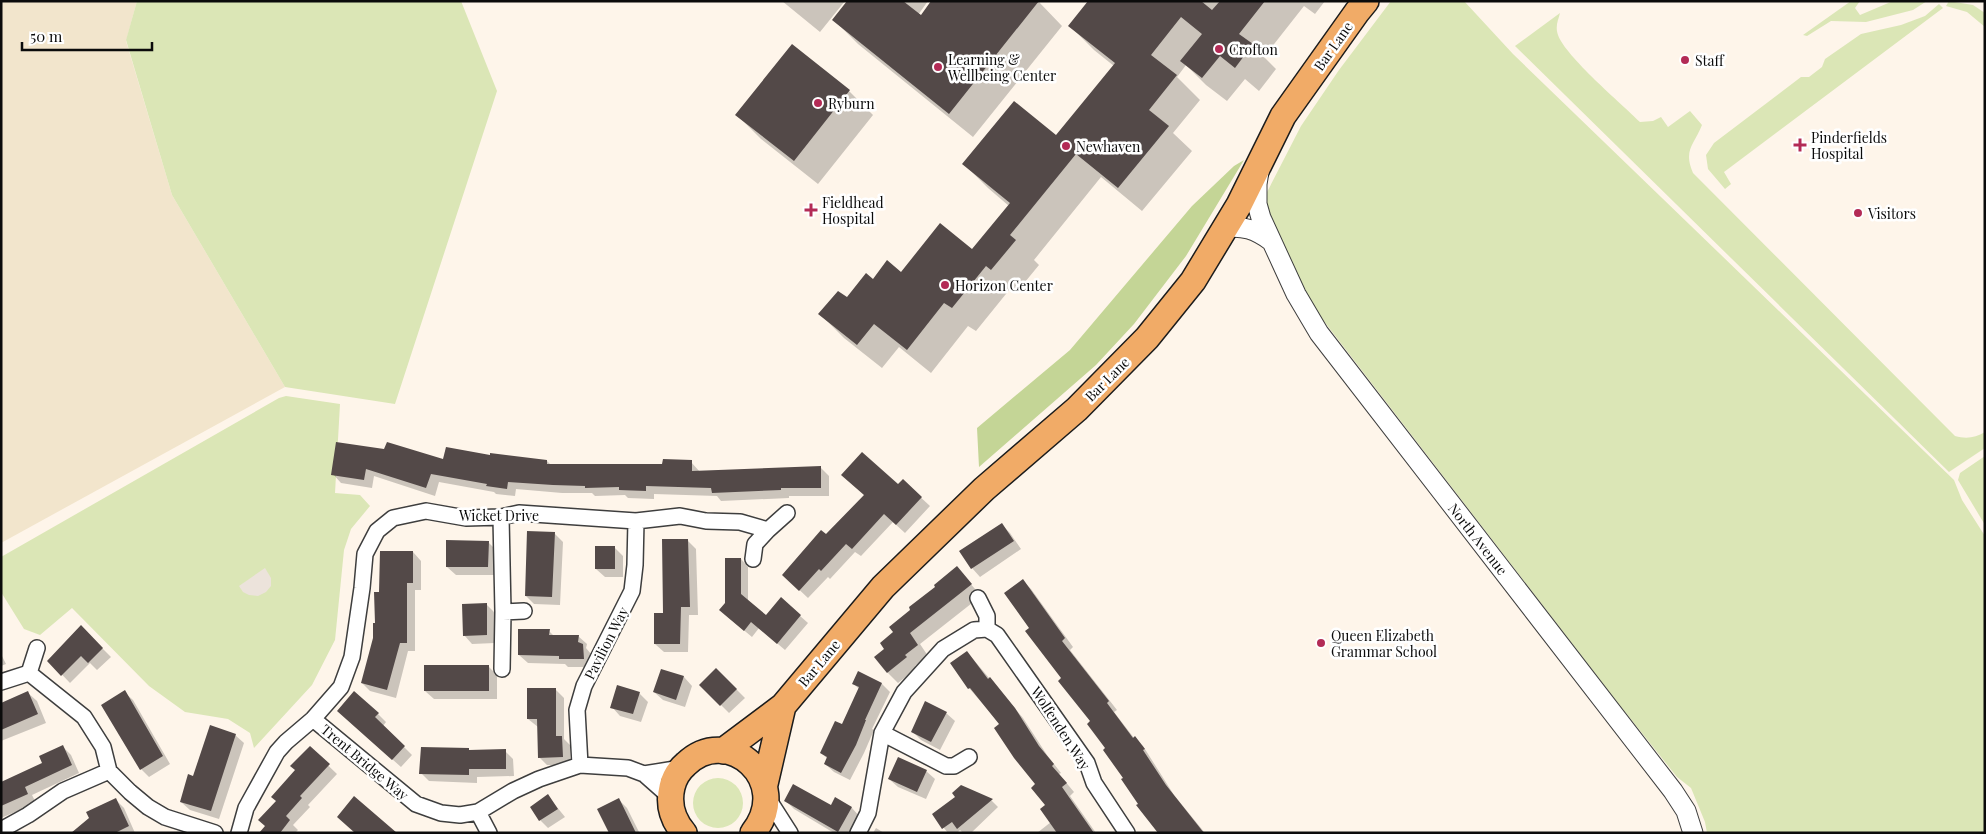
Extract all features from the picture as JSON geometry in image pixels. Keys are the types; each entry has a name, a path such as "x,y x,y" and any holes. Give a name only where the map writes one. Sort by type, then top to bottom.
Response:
{"main road":[{"name":"Bar Lane","path":"723,751 783,706 883,587 984,489 1077,409 1147,338 1193,281 1239,205 1283,116 1366,1"},
{"name":"Bar Lane","path":"754,833 766,811 766,790 783,706"},
{"path":"684,833 677,825 671,812 670,797 673,782 681,768 701,754 723,751 737,754 749,762 758,772 766,790"}],"street":[{"name":"North Avenue","path":"1261,160 1257,184 1261,218 1296,294 1319,332 1673,792 1686,811 1693,833"},
{"path":"1224,228 1236,226 1248,228 1260,233 1270,241"},
{"name":"Wicket Drive","path":"239,833 246,808 277,752 313,719 341,687 352,657 364,560 377,531 393,518 426,510 466,518 502,517 519,513 636,521 680,516 706,521 740,522 768,530"},
{"path":"753,559 755,544 787,513"},
{"path":"502,517 502,668"},
{"name":"Pavilion Way","path":"580,765 577,710 584,686 632,591 636,521"},
{"path":"858,833 868,813 882,732 904,692 943,649 974,630 987,629 987,616 978,598"},
{"path":"503,612 524,611"},
{"name":"Wolfenden Way","path":"987,629 997,635 1087,763 1094,782 1126,832"},
{"path":"29,673 37,648"},
{"path":"1,682 29,673"},
{"path":"29,673 84,717 103,747 109,771 148,807 164,817 215,833"},
{"name":"Trent Bridge Way","path":"313,719 416,804 441,813 460,816 478,812 513,791 539,779 580,765 628,768 644,774 670,797"},
{"path":"882,732 946,766 954,766 969,757"},
{"name":"Trent Bridge Way","path":"644,774 681,768"},
{"path":"1,830 28,815 63,791 109,771"},
{"path":"766,790 790,833"},
{"path":"478,812 489,833"}],"shaded area":[{"path":"1,1 137,1 126,41 172,195 285,387 1,543"},
{"path":"265,568 271,578 271,586 266,592 258,596 243,592 239,586"}],"green space":[{"path":"137,1 461,1 497,91 395,404 285,387 172,195 126,40"},
{"path":"1391,1 1464,1 1513,54 1954,480 1962,500 1985,536 1985,833 1707,833 1705,822 1691,788 1677,777 1614,698 1313,307 1269,216 1265,196 1301,126 1339,70"},
{"path":"1851,1 1860,1 1855,8 1860,15 1893,1 1927,1 1913,10 1866,22 1831,21 1807,36 1803,35"},
{"path":"1949,1 1973,5 1985,13 1985,27 1967,12 1946,6"},
{"path":"1939,4 1943,8 1724,172 1731,184 1725,189 1708,169 1706,155 1714,143 1801,77 1809,77 1822,67 1825,59 1861,34 1901,25 1925,16"},
{"path":"1560,13 1557,29 1563,44 1582,67 1640,122 1653,121 1661,117 1668,127 1690,111 1702,125 1689,153 1693,173 1955,436 1978,436 1985,432 1985,448 1949,472 1515,46"},
{"path":"1244,160 1186,256 1134,324 1096,365 979,467 977,428 1070,350 1192,206 1234,166"},
{"path":"286,396 340,404 335,493 360,495 370,506 351,529 344,550 335,640 312,685 254,748 250,733 228,719 185,712 149,686 72,608 40,635 24,629 1,592 1,557 279,398"},
{"path":"1985,456 1985,525 1958,480 1960,473"},
{"path":"718,778 732,782 739,789 743,803 739,817 732,824 718,828 704,824 697,817 693,803 697,789 704,782"}],"building":[{"name":"Learning & Wellbeing Center","path":"847,1 903,1 921,15 931,1 1039,1 949,114 832,20"},
{"path":"1088,1 1201,1 1212,10 1220,1 1265,1 1239,34 1253,44 1235,68 1220,56 1202,78 1180,61 1202,34 1181,17 1151,55 1177,75 1149,110 1169,126 1118,188 1076,154 1010,235 1016,240 991,270 986,266 952,308 944,303 907,350 874,324 857,345 818,314 838,291 847,297 866,273 873,279 887,260 901,272 940,223 972,249 1010,203 962,164 1014,101 1056,135 1115,63 1068,26"},
{"name":"Ryburn","path":"792,44 850,90 794,161 735,115"},
{"path":"336,442 384,449 387,442 443,459 446,447 490,455 490,453 547,460 547,464 662,464 663,459 692,460 692,471 821,466 821,488 781,488 781,490 712,493 711,488 646,486 646,491 619,490 619,487 585,488 585,486 508,482 507,489 431,474 426,488 366,469 364,480 331,475"},
{"path":"862,452 898,484 903,479 922,497 896,525 884,514 852,549 846,544 799,591 782,575 821,530 826,534 864,495 841,475"},
{"path":"1002,523 1014,541 971,569 959,551"},
{"path":"527,531 555,532 552,597 525,596"},
{"path":"662,539 688,539 690,607 681,607 680,644 654,644 654,613 663,613"},
{"path":"446,540 489,541 488,567 446,567"},
{"path":"595,546 615,546 615,569 595,569"},
{"path":"380,551 413,551 413,583 407,583 407,643 400,643 387,690 361,683 373,638 373,623 375,623 374,592 379,592"},
{"path":"725,558 741,558 741,594 766,615 781,597 801,615 777,644 751,622 744,631 719,610 725,603"},
{"path":"957,566 972,584 910,633 918,645 905,655 907,657 887,673 874,657 884,649 880,643 893,632 889,627 910,610 909,607 935,587 934,585"},
{"path":"1023,579 1065,638 1062,641 1109,701 1107,703 1133,738 1135,736 1145,749 1143,750 1166,785 1204,833 1158,833 1136,805 1138,804 1121,779 1123,778 1103,750 1105,748 1087,724 1090,721 1058,681 1061,678 1025,631 1029,628 1004,593"},
{"path":"487,603 487,635 463,636 462,604"},
{"path":"81,625 103,648 88,663 81,656 61,676 47,661"},
{"path":"518,629 550,629 549,635 579,635 578,642 583,644 584,659 559,659 559,656 518,655"},
{"path":"967,651 988,679 990,677 1015,708 1039,746 1054,764 1052,766 1067,783 1062,787 1094,833 1057,833 1040,809 1045,805 1031,788 1035,784 1014,758 994,728 999,724 970,688 968,689 950,663"},
{"path":"424,665 489,665 489,691 424,691"},
{"path":"716,668 737,689 720,706 699,685"},
{"path":"661,669 684,676 676,700 653,692"},
{"path":"858,671 882,683 856,745 841,773 824,764 827,757 820,753 835,721 842,724 859,687 852,684"},
{"path":"617,685 640,692 633,714 610,708"},
{"path":"527,688 556,688 556,736 562,736 563,757 538,758 537,719 527,719"},
{"path":"125,690 163,756 140,770 101,705"},
{"path":"28,691 38,714 1,730 1,703"},
{"path":"354,691 379,713 375,717 405,746 392,760 337,711"},
{"path":"925,701 947,712 931,742 911,732"},
{"path":"210,725 236,734 211,811 180,802 188,774 193,776"},
{"path":"63,745 72,765 25,787 28,794 1,806 1,782 42,763 39,756"},
{"path":"310,746 330,764 300,796 302,798 286,816 290,820 280,833 259,833 265,826 258,820 276,801 271,797 295,770 290,766"},
{"path":"421,747 469,748 469,750 506,749 506,769 469,769 469,775 419,774"},
{"path":"898,757 927,770 917,792 888,779"},
{"path":"793,784 831,805 835,797 852,807 838,832 784,801"},
{"path":"961,785 993,799 957,829 952,822 942,829 932,814 955,797 952,793"},
{"path":"548,794 558,809 539,821 530,807"},
{"path":"354,796 397,833 355,833 337,817"},
{"path":"116,798 129,826 115,833 71,833 89,818 86,812"},
{"path":"619,798 636,833 609,833 597,809"}],"place":[{"name":"Crofton","path":"1219,49"},
{"name":"Staff","path":"1685,60"},
{"name":"Learning & Wellbeing Center","path":"938,67"},
{"name":"Ryburn","path":"818,103"},
{"name":"Pinderfields Hospital","path":"1800,145"},
{"name":"Newhaven","path":"1066,146"},
{"name":"Fieldhead Hospital","path":"811,210"},
{"name":"Visitors","path":"1858,213"},
{"name":"Horizon Center","path":"945,285"},
{"name":"Queen Elizabeth Grammar School","path":"1321,643"}]}
